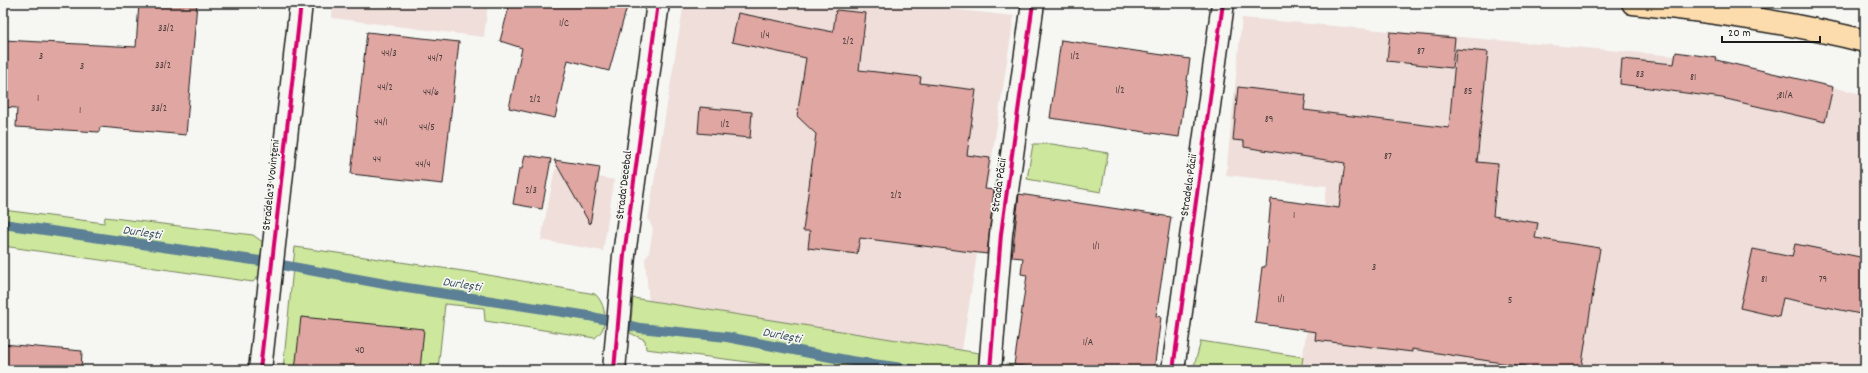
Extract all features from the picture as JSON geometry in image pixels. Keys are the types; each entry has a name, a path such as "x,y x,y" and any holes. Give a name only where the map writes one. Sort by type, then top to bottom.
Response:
{"main road":[{"path":"1633,3 1737,15 1803,26 1865,41"}],"street":[{"name":"Stradela 3 Vovințeni","path":"260,370 301,3"},
{"name":"Strada Decebal","path":"614,370 627,235 658,3"},
{"name":"Strada Păcii","path":"991,365 1001,234 1032,3"},
{"name":"Stradela Păcii","path":"1172,370 1224,3"}],"shaded area":[{"path":"333,3 488,3 484,37 332,18"},
{"path":"684,3 895,3 1014,16 962,350 649,302 645,259 649,253 653,229 648,219"},
{"path":"1242,18 1675,56 1676,52 1717,58 1716,61 1745,66 1865,95 1865,370 1301,370 1327,186 1226,175"},
{"path":"555,169 614,180 603,251 541,240"}],"green space":[{"path":"1033,144 1052,144 1108,153 1101,192 1027,179"},
{"path":"3,210 104,223 105,217 253,235 264,243 265,269 253,282 3,246"},
{"path":"295,247 477,273 595,294 603,305 605,319 603,328 595,338 485,321 484,308 445,304 438,370 283,370"},
{"path":"633,298 979,353 978,370 811,370 646,349 645,340 630,333"},
{"path":"1201,341 1303,357 1301,370 1193,370"},
{"path":"1006,364 1052,370 1005,370"}],"building":[{"path":"139,3 197,3 186,135 100,127 99,132 16,127 17,108 3,107 3,40 136,47"},
{"path":"510,3 628,3 609,71 568,60 555,118 509,108 522,48 500,41"},
{"path":"836,10 866,13 859,70 921,77 920,83 976,90 967,155 990,158 985,189 994,190 987,254 860,238 857,254 808,248 810,231 803,231 816,134 797,116 806,58 732,42 738,13 833,32"},
{"path":"367,32 459,42 443,184 351,174"},
{"path":"1390,32 1455,38 1452,68 1387,61"},
{"path":"1061,40 1190,59 1179,137 1050,118"},
{"path":"1456,49 1488,52 1477,162 1498,164 1493,216 1538,223 1535,238 1600,248 1581,370 1547,370 1412,349 1412,352 1315,340 1316,332 1255,323 1262,267 1265,267 1271,199 1339,208 1345,163 1244,147 1244,141 1233,140 1238,87 1306,95 1304,110 1449,128"},
{"path":"1676,52 1717,58 1716,60 1833,87 1825,122 1722,98 1620,84 1622,59 1674,64"},
{"path":"700,107 752,112 750,138 698,133"},
{"path":"525,155 551,159 542,209 513,204 519,169 522,169"},
{"path":"554,160 600,167 590,224"},
{"path":"1019,194 1171,217 1156,316 1161,317 1154,370 1052,370 1014,365 1027,275 1021,274 1023,258 1012,257"},
{"path":"1795,244 1865,258 1865,315 1783,298 1779,317 1740,308 1753,249 1792,257"},
{"path":"301,317 424,329 420,370 295,370"},
{"path":"3,344 82,351 81,370 3,370"}],"waterway":[{"name":"Durlești","path":"3,224 260,261 401,287 589,316 640,328 727,337 851,361 917,370"}],"cycle path":[{"path":"260,370 301,3"},
{"path":"614,370 624,255 658,3"},
{"path":"990,370 1001,234 1033,3"},
{"path":"1173,370 1223,3"}]}
